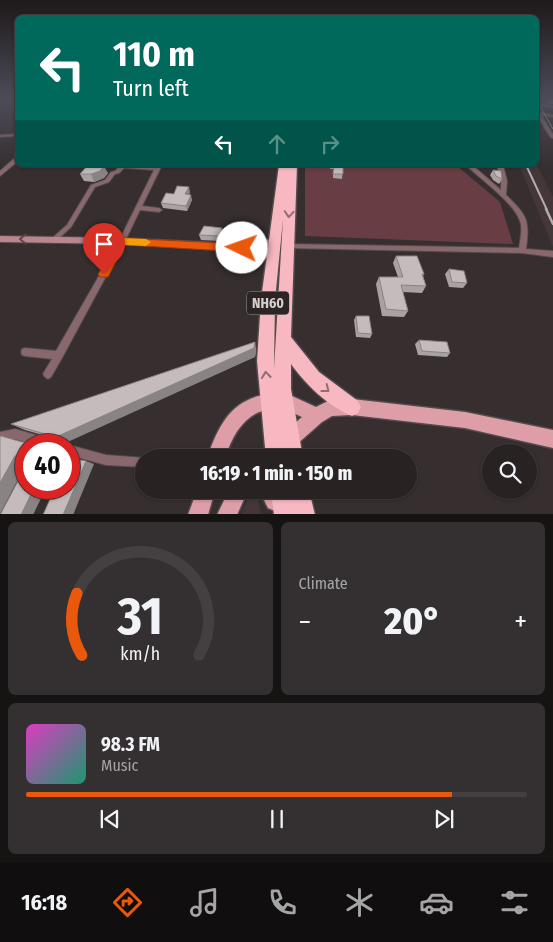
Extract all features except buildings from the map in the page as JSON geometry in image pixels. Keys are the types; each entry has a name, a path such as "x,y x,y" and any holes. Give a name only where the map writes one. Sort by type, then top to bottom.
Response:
{"highway":[{"name":"NH60","path":"276,401 283,339 281,244 284,167"},
{"name":"NH60","path":"283,449 276,401 265,360 273,256 281,244 292,167"},
{"path":"283,339 308,374 323,388 352,407"}],"main road":[{"path":"219,449 234,419 241,412 276,401 316,416"},
{"path":"283,449 316,416 330,408 352,407 465,420 553,439"},
{"path":"198,514 203,499"},
{"path":"227,514 234,499"}],"street":[{"path":"543,122 552,136"},
{"path":"0,136 15,135"},
{"path":"0,174 15,161"},
{"path":"53,240 69,226 93,186 107,181 122,167"},
{"path":"48,374 122,241 158,167"},
{"path":"471,167 503,196 521,216 524,223 522,251"},
{"path":"500,167 504,181 503,196"},
{"path":"138,208 159,210"},
{"path":"0,239 122,241 247,248 281,244 522,251 553,254"},
{"path":"247,248 273,256"},
{"path":"25,352 59,355"},
{"path":"0,437 15,434"},
{"path":"80,453 106,460 135,462"}],"shaded area":[{"path":"305,167 458,167 500,202 513,244 305,236"},
{"path":"520,167 538,167 553,197 553,247"},
{"path":"248,499 258,499 261,514 241,514"}],"railway":[{"path":"549,122 553,129"},
{"path":"527,167 547,210"},
{"path":"546,209 553,224"}],"slow traffic":[{"path":"118,248 122,241 146,242"}],"route":[{"path":"104,274 122,241 242,248"}]}
